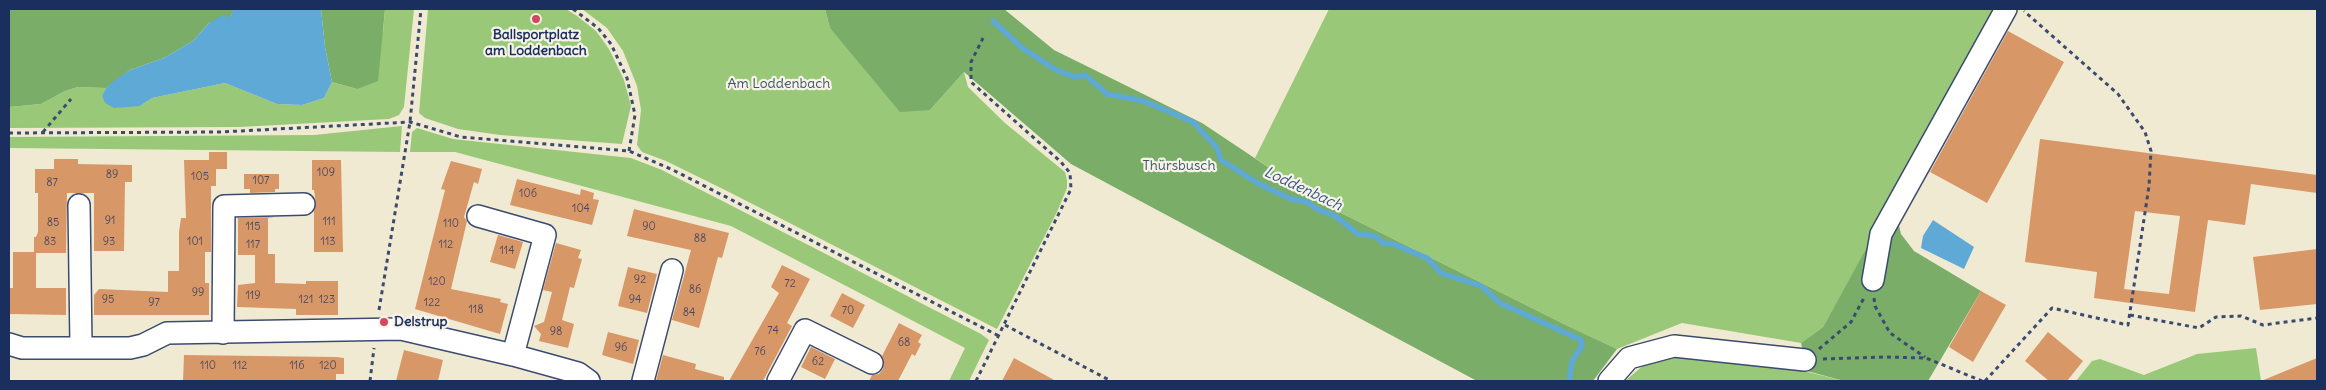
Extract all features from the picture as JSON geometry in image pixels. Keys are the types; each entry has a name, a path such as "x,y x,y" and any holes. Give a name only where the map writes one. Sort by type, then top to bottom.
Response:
{"street":[{"path":"1873,280 1881,234 2006,9"},
{"path":"222,334 224,206 304,204"},
{"path":"79,205 81,346"},
{"path":"478,216 545,235 513,355"},
{"path":"643,381 672,270"},
{"path":"9,344 22,348 81,346 130,348 143,345 167,333 222,334 410,329 578,373 589,381"},
{"path":"778,381 805,330 872,363"},
{"path":"1609,381 1629,358 1674,346 1805,360"}],"path":[{"path":"370,381 372,330 410,122 421,9"},
{"path":"573,9 598,28 611,44 627,78 635,115 629,151"},
{"path":"1873,280 1875,306 1890,333 1926,358 1983,381 2052,308 2128,325 2149,186 2152,151 2145,132 2118,94 2021,9"},
{"path":"976,381 1071,189 1070,173 971,82 971,62 982,39"},
{"path":"43,132 72,99"},
{"path":"9,132 221,132 410,122 461,137 629,151 672,170 999,336"},
{"path":"1805,360 1851,322 1873,280"},
{"path":"2130,315 2199,328 2216,317 2241,316 2263,325 2317,318"},
{"path":"1005,325 1111,381"},
{"path":"1805,360 1885,357 1926,358"}],"green space":[{"path":"9,9 233,9 233,11 231,17 209,23 193,41 164,58 130,70 106,88 78,87 65,91 41,104 9,107"},
{"path":"321,9 385,9 378,81 357,89 332,82 325,47"},
{"path":"385,9 414,9 404,107 399,115 389,119 240,127 9,128 9,107 41,104 65,91 78,87 106,88 102,97 140,106 152,98 225,83 277,104 302,105 324,98 332,82 357,89 383,31"},
{"path":"428,9 566,9 577,16 596,31 609,49 624,80 631,106 622,144 500,135 458,129 425,118 419,113"},
{"name":"Am Loddenbach","path":"582,9 825,9 830,28 930,110 964,72 968,87 1005,123 1065,172 1067,180 1067,188 1057,212 997,329 727,191 666,161 642,152 637,145 641,110 637,86 623,51 607,28"},
{"name":"Thürsbusch","path":"825,9 1004,9 1054,50 1202,123 1325,205 1617,349 1593,381 1477,381 1071,164 964,72 930,110 900,112 830,28"},
{"path":"1329,9 2001,9 1823,327 1801,343 1682,323 1617,349 1325,205 1255,158"},
{"path":"402,126 400,152 9,148 9,137 314,135"},
{"path":"417,128 453,139 631,158 662,170 981,334 989,340 969,381 949,381 965,348 731,226 455,152 410,152 412,132"},
{"path":"1893,200 1901,234 1914,251 1981,291 1928,381 1844,381 1807,371 1801,343 1823,327"},
{"path":"2256,348 2261,381 2076,381 2092,361 2100,359 2144,375 2197,354"},
{"path":"1685,351 1772,363 1844,381 1625,381 1645,364"}],"water":[{"path":"233,9 321,9 325,47 332,82 324,98 302,105 277,104 225,83 152,98 140,106 114,108 105,103 102,96 106,88 115,80 130,70 164,58 193,41 209,23 221,16 231,17"},
{"path":"1933,220 1974,247 1964,269 1921,248 1923,236"}],"building":[{"path":"2008,31 2064,62 1987,203 1930,172"},
{"path":"2040,139 2317,175 2317,193 2251,184 2245,225 2208,220 2195,312 2094,298 2097,272 2025,262","holes":["2135,211 2180,216 2169,294 2124,289"]},
{"path":"209,152 227,152 227,169 216,169 216,186 211,186 211,252 205,252 205,283 209,283 209,315 94,315 94,295 99,289 168,292 168,271 179,271 179,232 181,218 186,218 184,160 209,160"},
{"path":"54,159 78,159 78,164 132,165 132,182 125,182 124,251 94,251 94,193 67,193 66,253 36,253 36,288 66,288 66,315 9,314 9,288 13,288 13,252 34,252 34,237 36,237 38,232 38,193 35,193 35,169 54,169"},
{"path":"312,160 341,160 343,252 314,252 314,211 316,204 314,190 312,190"},
{"path":"451,161 482,169 478,184 474,182 464,217 467,221 451,289 501,299 500,302 508,304 500,334 415,309 445,190 441,189"},
{"path":"244,174 279,174 279,189 275,189 275,192 250,193 250,189 244,189"},
{"path":"517,179 580,195 581,189 594,193 593,199 599,200 592,225 510,205"},
{"path":"634,209 729,233 722,258 718,257 699,328 672,320 691,250 627,236"},
{"path":"275,217 268,218 268,254 275,254 275,283 306,284 306,281 338,281 338,315 296,315 296,309 237,307 238,285 255,283 255,255 238,255 238,218"},
{"path":"498,235 523,242 515,269 490,262"},
{"path":"556,243 581,250 578,258 582,259 574,288 570,287 562,320 574,324 568,348 539,341 541,334 534,326 544,322 552,292 543,290"},
{"path":"2317,249 2317,304 2260,310 2253,257"},
{"path":"782,265 810,279 787,323 792,326 763,381 729,381 779,293 771,287"},
{"path":"628,267 657,274 647,313 618,306"},
{"path":"1981,291 2006,305 1973,362 1949,347"},
{"path":"842,293 865,305 853,328 830,316"},
{"path":"899,323 922,335 918,342 921,344 915,356 912,354 898,381 869,381 872,375 879,374 883,369 882,356"},
{"path":"608,332 639,340 633,364 602,355"},
{"path":"2048,332 2083,361 2067,381 2049,381 2025,361"},
{"path":"811,347 835,359 825,379 801,367"},
{"path":"404,350 443,360 438,381 396,381"},
{"path":"184,355 336,357 344,358 344,374 336,374 336,381 183,381"},
{"path":"663,355 696,364 695,369 724,377 724,381 656,381"},
{"path":"1014,358 1056,381 1002,381"},
{"path":"2317,358 2317,381 2261,381"}],"waterway":[{"name":"Loddenbach","path":"993,21 1021,47 1056,70 1075,77 1085,75 1107,94 1144,101 1193,122 1217,148 1221,160 1259,184 1291,199 1307,202 1317,209 1335,216 1358,234 1375,236 1383,243 1393,244 1427,258 1441,273 1481,286 1500,303 1581,340 1582,346 1572,361 1569,381"}],"place":[{"name":"Ballsportplatz am Loddenbach","path":"536,19"},
{"name":"Delstrup","path":"384,322"}]}
